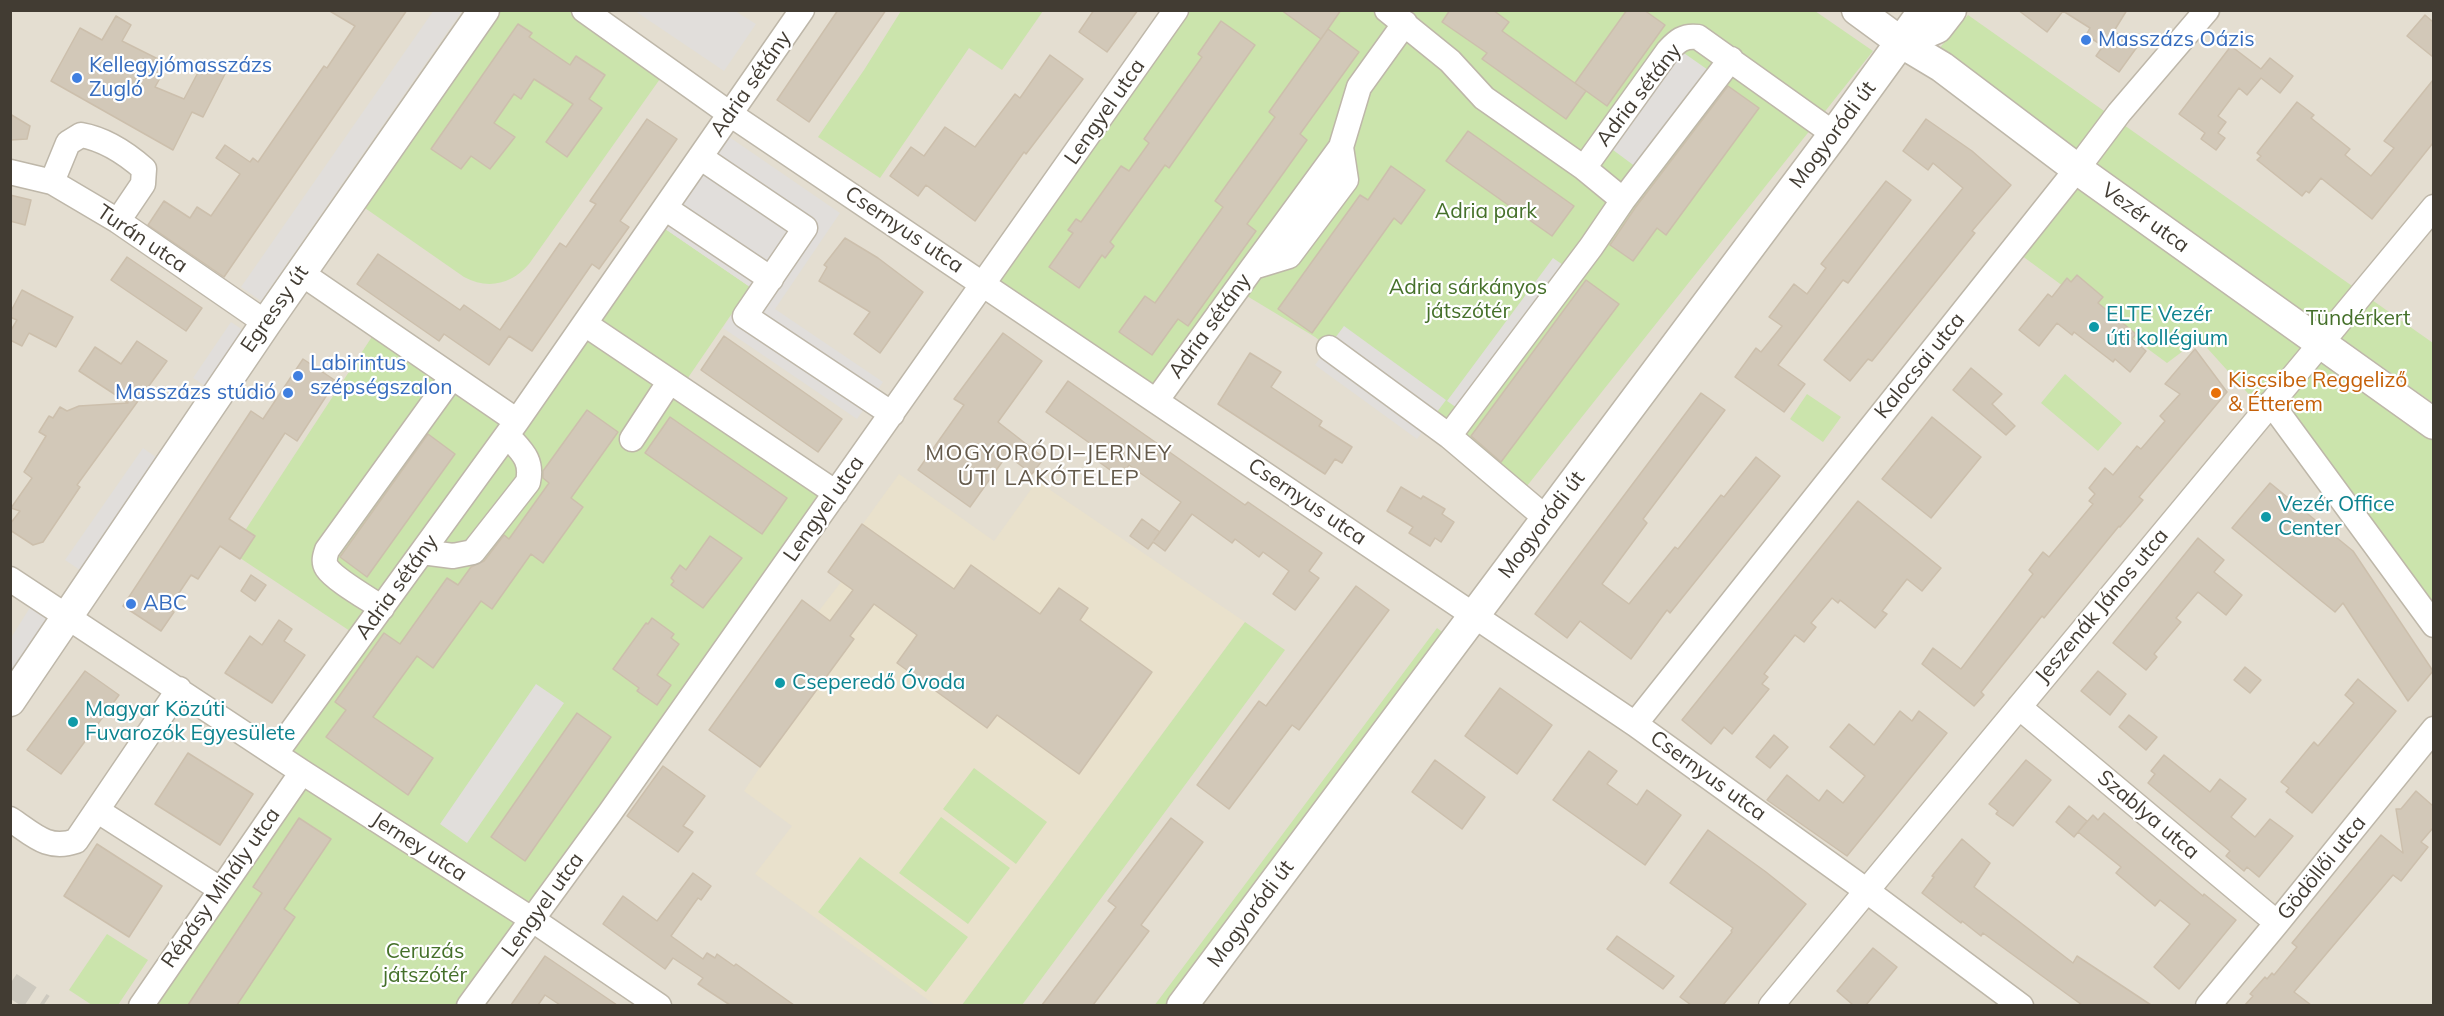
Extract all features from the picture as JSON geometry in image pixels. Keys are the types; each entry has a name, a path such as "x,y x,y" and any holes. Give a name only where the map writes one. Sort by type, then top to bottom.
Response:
{"street":[{"name":"Egressy út","path":"10,700 266,323 484,10"},
{"name":"Csernyus utca","path":"584,10 730,114 1635,724 2021,1005"},
{"name":"Adria sétány","path":"276,753 512,428 802,10"},
{"name":"Lengyel utca","path":"469,1005 533,920 1176,10"},
{"name":"Vezér utca","path":"1857,10 1902,43 1942,67 2077,169 2433,424"},
{"name":"Mogyoródi út","path":"1182,1005 1902,43 1924,10"},
{"path":"1902,43 1937,28 1951,10"},
{"name":"Kalocsai utca","path":"1635,724 2077,169 2119,113 2207,10"},
{"name":"Adria sétány","path":"1156,401 1253,267 1289,255 1346,180 1341,147 1359,87 1396,17 1450,61 1484,98 1584,168 1623,200"},
{"name":"Adria sétány","path":"1584,168 1668,51 1679,39 1691,36 1698,37 1731,59 1834,134"},
{"path":"1449,436 1592,247 1623,200 1731,59"},
{"path":"52,182 68,143 81,135 95,138 133,159 144,169 143,184 118,221"},
{"name":"Adria sétány","path":"700,157 805,228 746,316 891,414"},
{"name":"Turán utca","path":"10,172 52,182 118,221 266,323"},
{"name":"Jeszenák János utca","path":"1771,1005 2433,207"},
{"path":"665,208 771,279"},
{"path":"301,273 452,377 512,428 531,469 528,482 473,552 453,556 422,552"},
{"path":"585,324 836,493"},
{"path":"1329,348 1449,436 1546,519"},
{"path":"382,608 326,568 324,560 327,550 452,377"},
{"path":"632,439 670,381"},
{"path":"2271,403 2433,625"},
{"name":"Jerney utca","path":"10,579 533,920 659,1005"},
{"path":"10,819 49,844 64,845 76,842 179,689"},
{"name":"Szablya utca","path":"2019,707 2277,923"},
{"name":"Gödöllői utca","path":"2208,1005 2433,729"},
{"name":"Répásy Mihály utca","path":"141,1005 302,771"},
{"path":"98,811 220,889"}],"shaded area":[{"path":"434,10 462,11 261,301 241,287"},
{"path":"11,11 2433,11 2433,1005 11,1005"},
{"path":"635,11 735,11 756,24 724,71"},
{"path":"1681,51 1711,72 1640,170 1609,147"},
{"path":"719,130 840,213 775,309 883,382 857,419 723,328 750,287 655,222"},
{"path":"1553,258 1566,267 1460,410 1447,401"},
{"path":"231,322 243,330 205,386 193,378"},
{"path":"1344,326 1446,400 1437,412 1335,338"},
{"path":"1323,354 1426,427 1417,439 1315,365"},
{"path":"143,448 157,458 80,570 65,560"},
{"path":"899,474 994,541 1037,481 1245,622 962,1005 935,1005 755,874 792,826 744,791 760,767 709,730 802,600 818,612 841,582 828,572"},
{"path":"34,601 51,612 11,673 11,638"},
{"path":"536,684 564,703 467,843 440,824"}],"green space":[{"path":"484,11 584,11 667,69 529,264 515,276 491,284 464,277 352,199"},
{"path":"901,11 1043,11 1002,70 969,48 880,178 818,137"},
{"name":"Adria park","path":"1176,11 1815,11 1873,51 1519,496 1449,436 1315,337 1237,290 1156,401 983,284"},
{"name":"Tündérkert","path":"1968,15 2433,343 2433,403 1937,51"},
{"path":"2079,187 2433,429 2433,620 2254,400 2199,339 2167,363 2021,255"},
{"name":"Ceruzás játszótér","path":"655,222 750,287 681,388 836,493 470,1005 143,1006 302,772 276,753 359,637 231,552 379,326 516,420"},
{"path":"2065,374 2122,423 2098,451 2041,403"},
{"path":"1807,394 1841,417 1823,442 1790,419"},
{"path":"1245,622 1285,650 1022,1005 962,1005"},
{"path":"1437,628 1451,639 1176,1005 1154,1006"},
{"path":"974,768 1047,822 1016,864 943,809"},
{"path":"941,817 1010,868 968,924 899,873"},
{"path":"860,857 968,937 926,992 818,912"},
{"path":"107,934 148,960 118,1005 92,1005 69,990"}],"building":[{"path":"328,10 407,10 224,277 148,225 164,201 190,218 197,207 211,216 240,174 216,158 225,145 250,162 253,158 258,162 324,66 327,68 355,26"},
{"path":"838,10 886,10 809,122 777,100"},
{"path":"1094,10 1138,10 1107,52 1079,32"},
{"path":"1281,10 1341,10 1321,39"},
{"path":"1450,10 1493,10 1509,22 1502,31 1586,91 1566,119 1482,59 1487,53 1442,22"},
{"path":"1627,10 1644,10 1665,25 1607,106 1575,83"},
{"path":"2018,10 2127,10 2114,31 2137,47 2119,72 2096,56 2103,46 2086,35 2090,28 2063,11 2047,32"},
{"path":"2425,15 2433,22 2433,57 2407,36"},
{"path":"116,16 131,25 122,41 168,64 155,87 184,99 203,63 225,74 203,117 192,112 173,150 51,81 80,28 102,40"},
{"path":"1221,21 1255,45 1169,168 1165,165 1110,242 1114,246 1105,258 1102,255 1079,288 1049,267 1073,233 1068,230 1076,219 1081,222 1121,166 1129,171 1149,143 1144,139 1202,57 1198,54"},
{"path":"518,24 532,33 529,37 570,65 576,56 605,75 589,99 602,108 567,157 546,142 573,104 534,79 521,99 514,94 494,123 515,137 490,169 471,156 461,169 431,149"},
{"path":"1328,29 1359,52 1300,134 1307,140 1247,224 1256,231 1188,326 1178,319 1152,355 1119,332 1145,296 1155,303 1223,207 1215,201 1275,117 1269,112"},
{"path":"2231,46 2261,69 2270,58 2293,76 2280,93 2261,78 2247,95 2239,88 2218,116 2226,122 2218,133 2225,138 2216,150 2201,139 2205,133 2179,114"},
{"path":"1050,55 1083,79 1026,154 1024,152 975,221 926,185 918,196 890,176 911,147 924,156 945,127 975,147 1015,94 1020,98"},
{"path":"2433,80 2433,143 2372,219 2321,178 2309,193 2306,191 2302,196 2257,160 2261,156 2257,153 2297,102 2314,115 2311,118 2350,149 2345,155 2371,176 2394,148 2384,141"},
{"path":"1728,86 1759,108 1666,235 1657,228 1633,261 1610,245 1635,208"},
{"path":"10,114 30,126 27,139 10,140"},
{"path":"647,119 677,139 620,221 629,227 599,269 592,264 532,351 509,336 489,365 444,334 439,341 357,284 378,254 460,310 464,305 500,330 560,243 566,247 596,204 590,201"},
{"path":"1926,119 1972,151 2011,185 1972,231 1975,233 1872,361 1868,359 1850,381 1824,360 1963,188 1933,163 1928,170 1903,151"},
{"path":"1468,131 1574,206 1552,236 1446,161"},
{"path":"1391,166 1425,190 1401,224 1394,218 1312,333 1278,309 1360,195 1368,200"},
{"path":"1886,181 1911,200 1848,283 1843,280 1778,365 1805,384 1784,412 1735,377 1756,348 1761,352 1782,326 1769,317 1794,284 1807,294 1826,268 1821,264"},
{"path":"10,195 31,200 25,225 10,221"},
{"path":"845,238 878,258 923,292 880,353 854,334 870,312 819,281 827,267 824,265"},
{"path":"127,257 202,308 186,331 111,280"},
{"name":"ELTE Vezér úti kollégium","path":"2077,275 2103,297 2098,303 2136,334 2132,339 2146,351 2130,372 2115,359 2113,362 2074,332 2072,335 2057,323 2039,346 2019,330 2048,294 2052,297 2067,278 2071,282"},
{"path":"1586,280 1619,304 1501,462 1471,436"},
{"path":"22,290 73,317 56,347 29,333 22,346 10,340 10,332 17,320 10,317 10,313"},
{"path":"1003,333 1042,361 998,422 1044,458 1032,474 1007,455 970,507 918,470 964,405 954,399"},
{"path":"724,336 842,419 818,452 701,370"},
{"path":"137,341 167,361 77,485 80,487 43,542 33,545 10,530 10,524 20,511 11,508 32,478 24,472 46,436 39,432 49,416 53,418 60,407 67,411 79,406 128,403 79,371 95,347 121,364"},
{"path":"2195,349 2227,392 2139,497 2143,500 2044,618 2042,616 1981,692 1984,695 1974,706 1922,664 1933,648 1961,669 2033,574 2029,570 2043,552 2049,557 2093,504 2089,501 2095,494 2089,488 2105,468 2113,475 2137,446 2141,449 2165,421 2160,416 2180,394 2165,384"},
{"path":"1250,353 1281,372 1271,387 1322,421 1319,426 1352,447 1342,463 1335,459 1325,474 1218,404"},
{"path":"303,359 336,381 297,441 285,433 229,519 255,536 240,559 220,546 198,579 191,575 169,608 174,612 161,631 123,606 251,411 263,419"},
{"path":"1971,368 2002,394 1992,404 2015,426 2006,435 1953,390"},
{"path":"1068,381 1245,505 1248,502 1322,553 1309,571 1319,578 1295,610 1273,594 1289,571 1263,552 1259,557 1235,539 1232,543 1192,514 1165,551 1153,542 1148,549 1130,536 1142,519 1160,532 1181,502 1129,465 1120,477 1099,462 1105,454 1046,412"},
{"path":"1701,393 1725,410 1643,519 1647,523 1602,584 1629,604 1675,547 1678,549 1721,495 1724,497 1756,457 1780,476 1670,613 1667,610 1631,659 1580,621 1567,638 1535,614"},
{"path":"587,410 618,432 571,498 583,507 543,563 531,554 492,609 481,601 433,668 417,656 373,717 433,758 408,795 326,737 346,710 335,702 384,633 400,644 447,578 458,585 471,567 484,561 504,535 509,539 549,483 543,478 543,471"},
{"path":"670,417 787,498 762,534 645,453"},
{"path":"1932,417 1981,457 1931,518 1882,479"},
{"path":"428,434 455,454 367,577 340,557"},
{"path":"2270,483 2353,551 2433,671 2408,701 2343,603 2335,612 2232,528"},
{"path":"1401,487 1445,509 1442,514 1454,522 1441,542 1435,538 1430,546 1409,533 1413,527 1387,511"},
{"path":"1858,501 1941,568 1922,591 1907,579 1882,611 1887,614 1875,628 1840,600 1838,603 1832,598 1811,623 1816,627 1804,642 1795,635 1764,674 1768,677 1762,684 1769,689 1732,734 1724,727 1711,744 1682,720"},
{"path":"862,524 954,589 971,565 1040,614 1059,588 1088,608 1080,620 1152,672 1079,774 997,715 987,728 897,663 917,635 874,604 850,636 854,639 760,767 709,730 802,600 830,621 853,590 828,572"},
{"path":"710,536 742,558 703,608 671,585 674,581 671,578 680,565 686,570"},
{"path":"2198,538 2224,560 2214,572 2242,595 2226,615 2198,592 2176,618 2181,622 2154,654 2157,657 2146,670 2113,643"},
{"path":"251,575 266,585 255,601 241,591"},
{"path":"1356,586 1389,610 1299,730 1292,725 1229,809 1197,785 1259,701 1266,706"},
{"path":"652,618 674,634 671,638 679,644 657,675 671,685 657,705 637,691 639,688 613,669"},
{"path":"279,620 292,629 284,641 305,655 272,703 225,673 250,636 262,645"},
{"path":"2245,667 2261,680 2250,693 2234,680"},
{"name":"Magyar Közúti Fuvarozók Egyesülete","path":"85,671 119,695 61,774 27,750"},
{"path":"2098,671 2126,694 2110,715 2081,691"},
{"path":"2358,679 2396,711 2312,813 2286,792 2289,788 2281,782 2314,742 2318,746 2354,703 2345,695"},
{"path":"1500,688 1552,725 1517,774 1465,736"},
{"path":"1900,711 1912,721 1919,711 1947,733 1847,856 1767,800 1787,775 1819,801 1827,790 1843,803 1865,776 1830,747 1849,724 1874,745"},
{"path":"577,713 611,737 525,861 491,837"},
{"path":"2129,715 2157,737 2146,750 2119,727"},
{"path":"1774,735 1788,747 1770,768 1756,757"},
{"path":"1589,751 1617,771 1607,784 1637,805 1647,790 1681,815 1645,865 1553,800"},
{"path":"188,753 253,794 220,845 155,804"},
{"path":"2164,755 2210,792 2220,779 2246,799 2231,817 2255,837 2270,819 2293,836 2259,877 2247,867 2244,871 2226,856 2230,851 2148,783 2155,774 2151,771"},
{"path":"1435,760 1485,797 1462,829 1412,792"},
{"path":"2026,760 2051,780 2013,826 1996,814 1998,811 1989,804"},
{"path":"663,766 705,796 683,826 693,832 678,852 627,816"},
{"path":"2416,791 2433,806 2433,828 2421,842 2428,847 2401,881 2393,875 2294,992 2311,1005 2245,1005 2253,996 2250,994 2265,977 2267,979 2272,973 2274,975 2297,947 2292,943 2381,835 2403,853 2396,809 2401,809"},
{"path":"2069,806 2087,821 2074,837 2056,822"},
{"path":"2104,813 2203,896 2204,894 2236,920 2179,989 2154,967 2190,924 2160,900 2155,906 2116,873 2121,867 2078,832 2093,815 2098,820"},
{"path":"299,818 331,839 284,909 295,917 237,1005 188,1005 262,893 253,887"},
{"path":"1171,818 1203,842 1141,925 1149,931 1093,1005 1042,1005 1116,907 1108,901"},
{"path":"1708,830 1806,904 1723,1005 1691,1005 1680,997 1733,928 1670,883"},
{"path":"1962,839 1990,863 1974,887 2073,963 2077,956 2151,1005 2082,1005 1983,933 1981,936 1962,921 1961,923 1922,893 1934,877 1932,876"},
{"path":"97,844 162,886 129,937 64,896"},
{"path":"693,873 711,886 701,900 698,898 671,936 703,959 707,953 715,958 717,954 734,966 736,964 794,1005 730,1005 698,984 703,978 673,958 665,969 603,924 623,896 657,921"},
{"path":"1617,936 1674,976 1663,989 1607,949"},
{"path":"1873,948 1897,967 1866,1005 1853,1005 1837,991"},
{"path":"545,956 617,1005 560,1005 545,995 538,1005 511,1005"}],"tunnel":[{"path":"10,984 43,1006"}],"place":[{"name":"Masszázs Oázis","path":"2086,40"},
{"name":"Kellegyjómasszázs Zugló","path":"77,78"},
{"name":"ELTE Vezér úti kollégium","path":"2094,327"},
{"name":"Labirintus szépségszalon","path":"298,376"},
{"name":"Masszázs stúdió","path":"288,393"},
{"name":"Kiscsibe Reggeliző & Étterem","path":"2216,393"},
{"name":"Vezér Office Center","path":"2266,517"},
{"name":"ABC","path":"131,604"},
{"name":"Cseperedő Óvoda","path":"780,683"},
{"name":"Magyar Közúti Fuvarozók Egyesülete","path":"73,722"}],"district":[{"name":"MOGYORÓDI–JERNEY ÚTI LAKÓTELEP","path":"1049,466"}],"park label":[{"name":"Adria sárkányos játszótér","path":"1468,300"}]}
